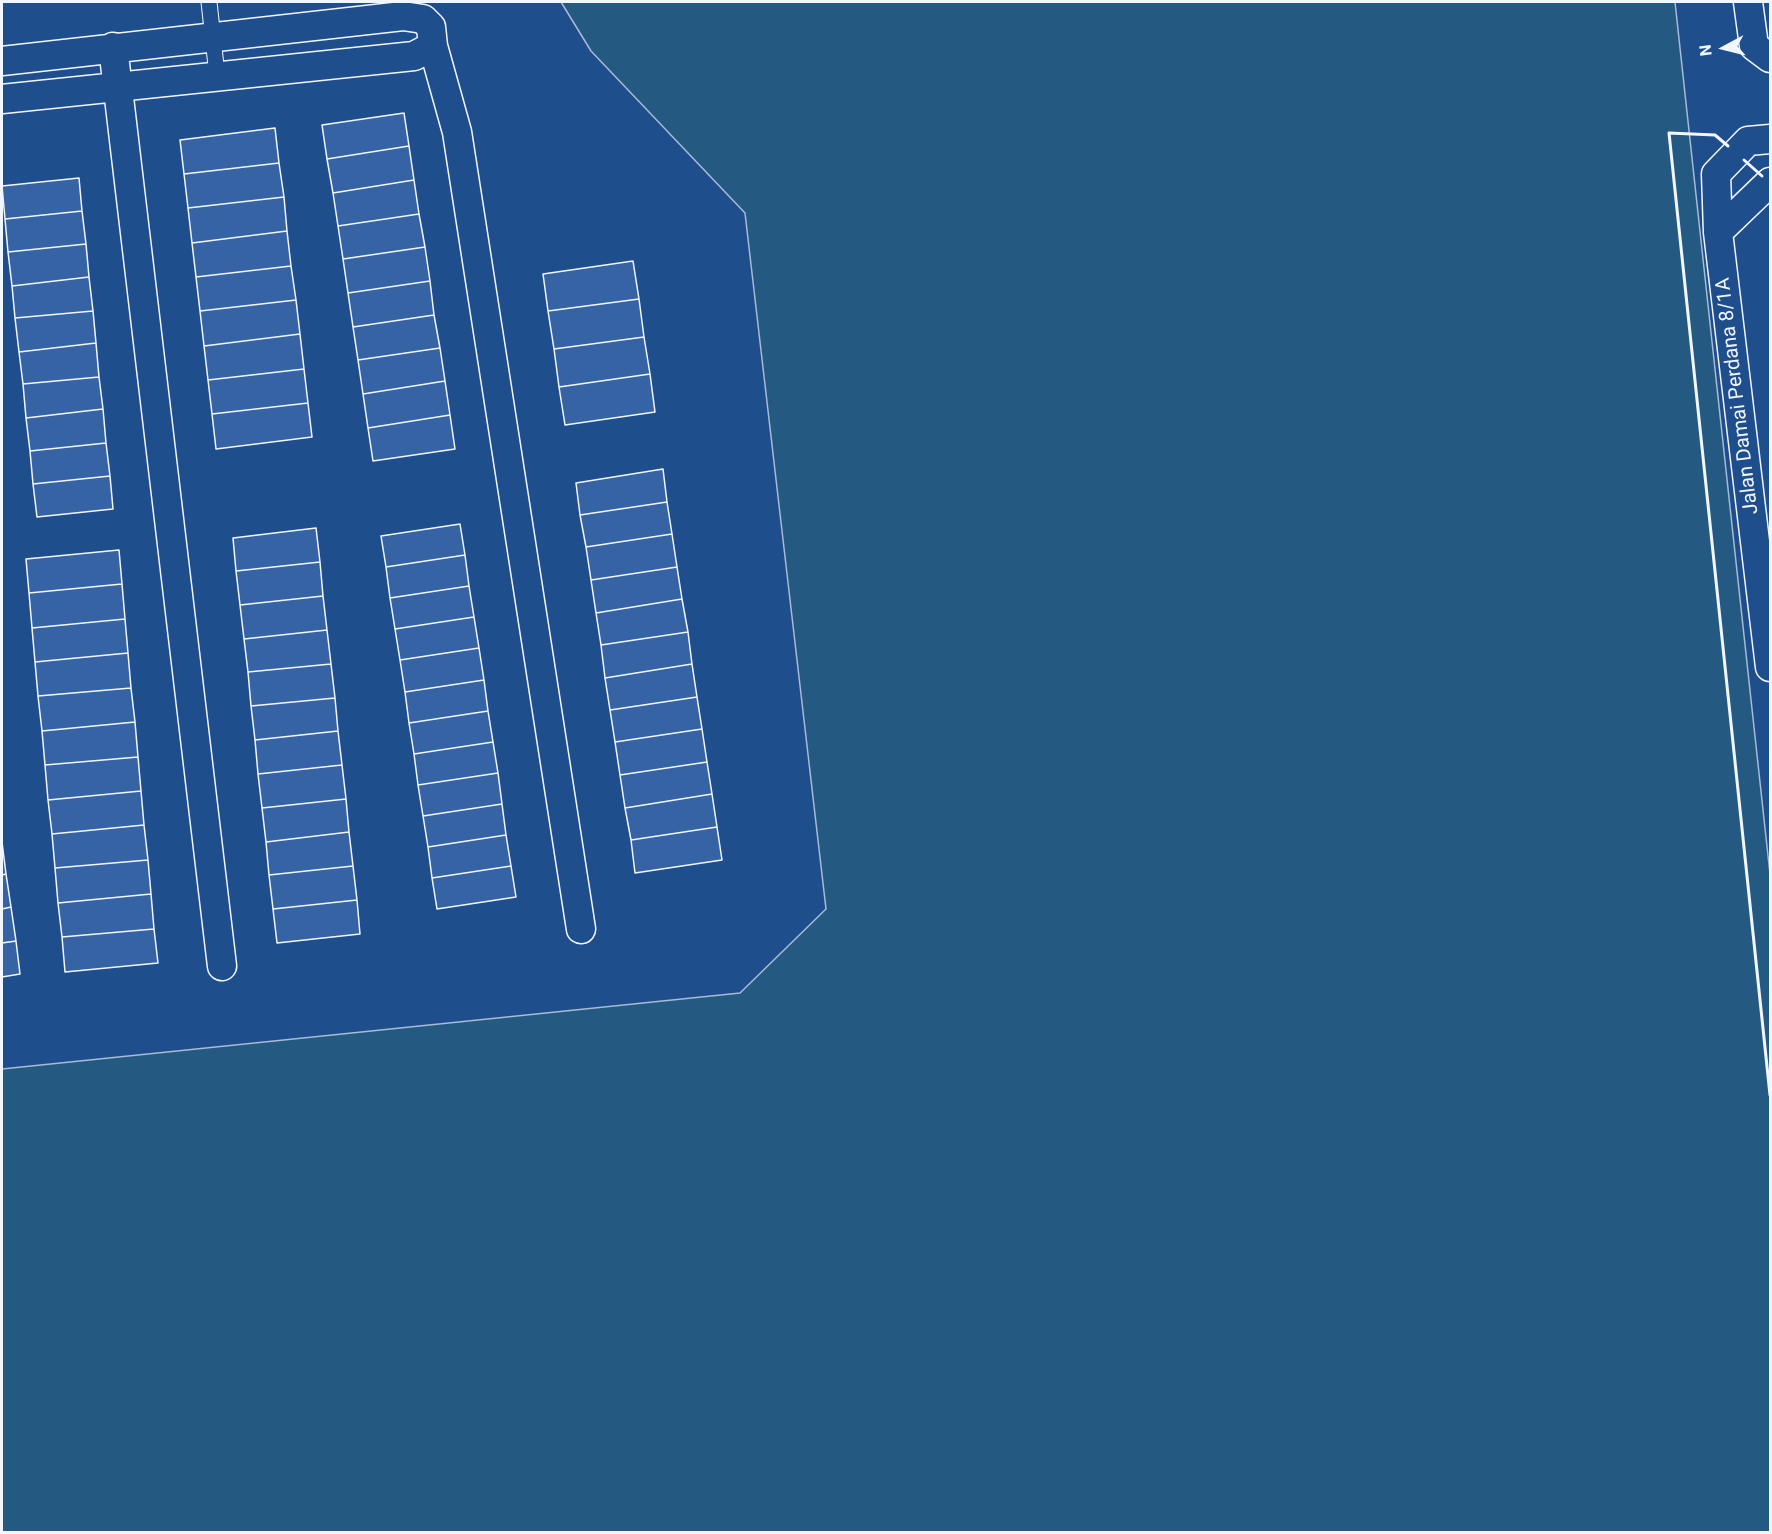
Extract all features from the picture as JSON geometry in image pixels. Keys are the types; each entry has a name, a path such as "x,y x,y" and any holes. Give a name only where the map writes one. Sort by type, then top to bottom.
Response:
{"street":[{"path":"1748,2 1762,52"},
{"path":"2,61 403,16 423,19 431,27 433,46 457,132 581,929"},
{"path":"2,99 414,56 433,46"},
{"path":"113,47 222,966"},
{"name":"Jalan Damai Perdana 8/1A","path":"1770,139 1748,141 1716,174 1718,232 1770,667"},
{"path":"1718,232 1770,182"}],"lane":[{"path":"209,2 217,75"}],"shaded area":[{"path":"561,2 1675,2 1770,874 1770,1532 2,1532 2,1069 740,993 826,909 745,213 591,51"}],"building":[{"path":"404,113 409,146 327,159 322,125"},
{"path":"275,128 279,163 184,174 180,140"},
{"path":"409,146 414,180 333,193 327,159"},
{"path":"279,163 284,197 188,208 184,174"},
{"path":"79,178 82,211 5,219 2,186"},
{"path":"414,180 419,214 338,226 333,193"},
{"path":"284,197 287,231 192,243 188,208"},
{"path":"82,211 86,244 8,252 5,219"},
{"path":"419,214 425,247 343,259 338,226"},
{"path":"287,231 291,266 196,277 192,243"},
{"path":"86,244 89,277 12,286 8,252"},
{"path":"425,247 430,281 348,293 343,259"},
{"path":"633,261 639,299 548,311 543,274"},
{"path":"291,266 296,300 200,311 196,277"},
{"path":"89,277 93,311 15,318 12,286"},
{"path":"430,281 434,315 353,327 348,293"},
{"path":"639,299 644,337 554,349 548,311"},
{"path":"296,300 300,334 204,346 200,311"},
{"path":"93,311 96,343 19,352 15,318"},
{"path":"434,315 440,348 358,360 353,327"},
{"path":"300,334 304,369 208,380 204,346"},
{"path":"644,337 650,374 559,387 554,349"},
{"path":"96,343 99,377 23,384 19,352"},
{"path":"440,348 445,381 363,394 358,360"},
{"path":"304,369 308,403 212,414 208,380"},
{"path":"650,374 655,412 565,425 559,387"},
{"path":"99,377 103,409 26,418 23,384"},
{"path":"445,381 450,415 368,428 363,394"},
{"path":"308,403 312,437 216,449 212,414"},
{"path":"103,409 106,443 30,451 26,418"},
{"path":"450,415 455,449 373,461 368,428"},
{"path":"106,443 110,476 33,484 30,451"},
{"path":"663,469 667,502 580,515 576,483"},
{"path":"110,476 113,509 37,517 33,484"},
{"path":"667,502 672,534 586,547 580,515"},
{"path":"460,524 465,555 386,567 381,536"},
{"path":"316,528 320,562 236,571 233,538"},
{"path":"672,534 677,567 591,580 586,547"},
{"path":"119,550 122,584 29,593 26,559"},
{"path":"465,555 469,586 390,598 386,567"},
{"path":"320,562 323,596 240,605 236,571"},
{"path":"677,567 682,599 596,613 591,580"},
{"path":"122,584 125,619 32,628 29,593"},
{"path":"469,586 474,617 395,629 390,598"},
{"path":"323,596 327,630 244,639 240,605"},
{"path":"682,599 688,632 601,645 596,613"},
{"path":"474,617 479,648 400,660 395,629"},
{"path":"125,619 128,653 35,662 32,628"},
{"path":"327,630 331,664 248,672 244,639"},
{"path":"688,632 692,664 605,678 601,645"},
{"path":"479,648 484,680 405,692 400,660"},
{"path":"128,653 131,688 38,696 35,662"},
{"path":"331,664 335,698 251,706 248,672"},
{"path":"692,664 697,697 610,710 605,678"},
{"path":"484,680 488,711 409,723 405,692"},
{"path":"131,688 135,722 42,731 38,696"},
{"path":"697,697 702,729 615,742 610,710"},
{"path":"335,698 338,731 255,740 251,706"},
{"path":"488,711 493,742 414,754 409,723"},
{"path":"135,722 138,757 45,765 42,731"},
{"path":"702,729 707,762 620,775 615,742"},
{"path":"338,731 342,765 258,774 255,740"},
{"path":"493,742 498,773 418,785 414,754"},
{"path":"138,757 141,791 48,800 45,765"},
{"path":"707,762 712,794 625,808 620,775"},
{"path":"342,765 346,799 262,808 258,774"},
{"path":"498,773 502,804 423,816 418,785"},
{"path":"141,791 144,825 52,834 48,800"},
{"path":"712,794 717,827 631,840 625,808"},
{"path":"346,799 349,832 266,842 262,808"},
{"path":"502,804 506,835 428,847 423,816"},
{"path":"144,825 148,860 55,868 52,834"},
{"path":"717,827 722,860 635,873 631,840"},
{"path":"349,832 353,866 269,875 266,842"},
{"path":"506,835 511,866 432,878 428,847"},
{"path":"2,842 6,874 2,875"},
{"path":"148,860 151,894 58,903 55,868"},
{"path":"353,866 357,900 273,909 269,875"},
{"path":"511,866 516,897 437,909 432,878"},
{"path":"6,874 11,907 2,909 2,875"},
{"path":"151,894 154,929 62,937 58,903"},
{"path":"357,900 360,934 277,943 273,909"},
{"path":"11,907 16,941 2,943 2,909"},
{"path":"154,929 158,963 65,972 62,937"},
{"path":"16,941 20,974 2,977 2,943"}],"wall":[{"path":"1728,146 1715,135 1669,133 1770,1095"},
{"path":"1744,160 1762,176"}]}
